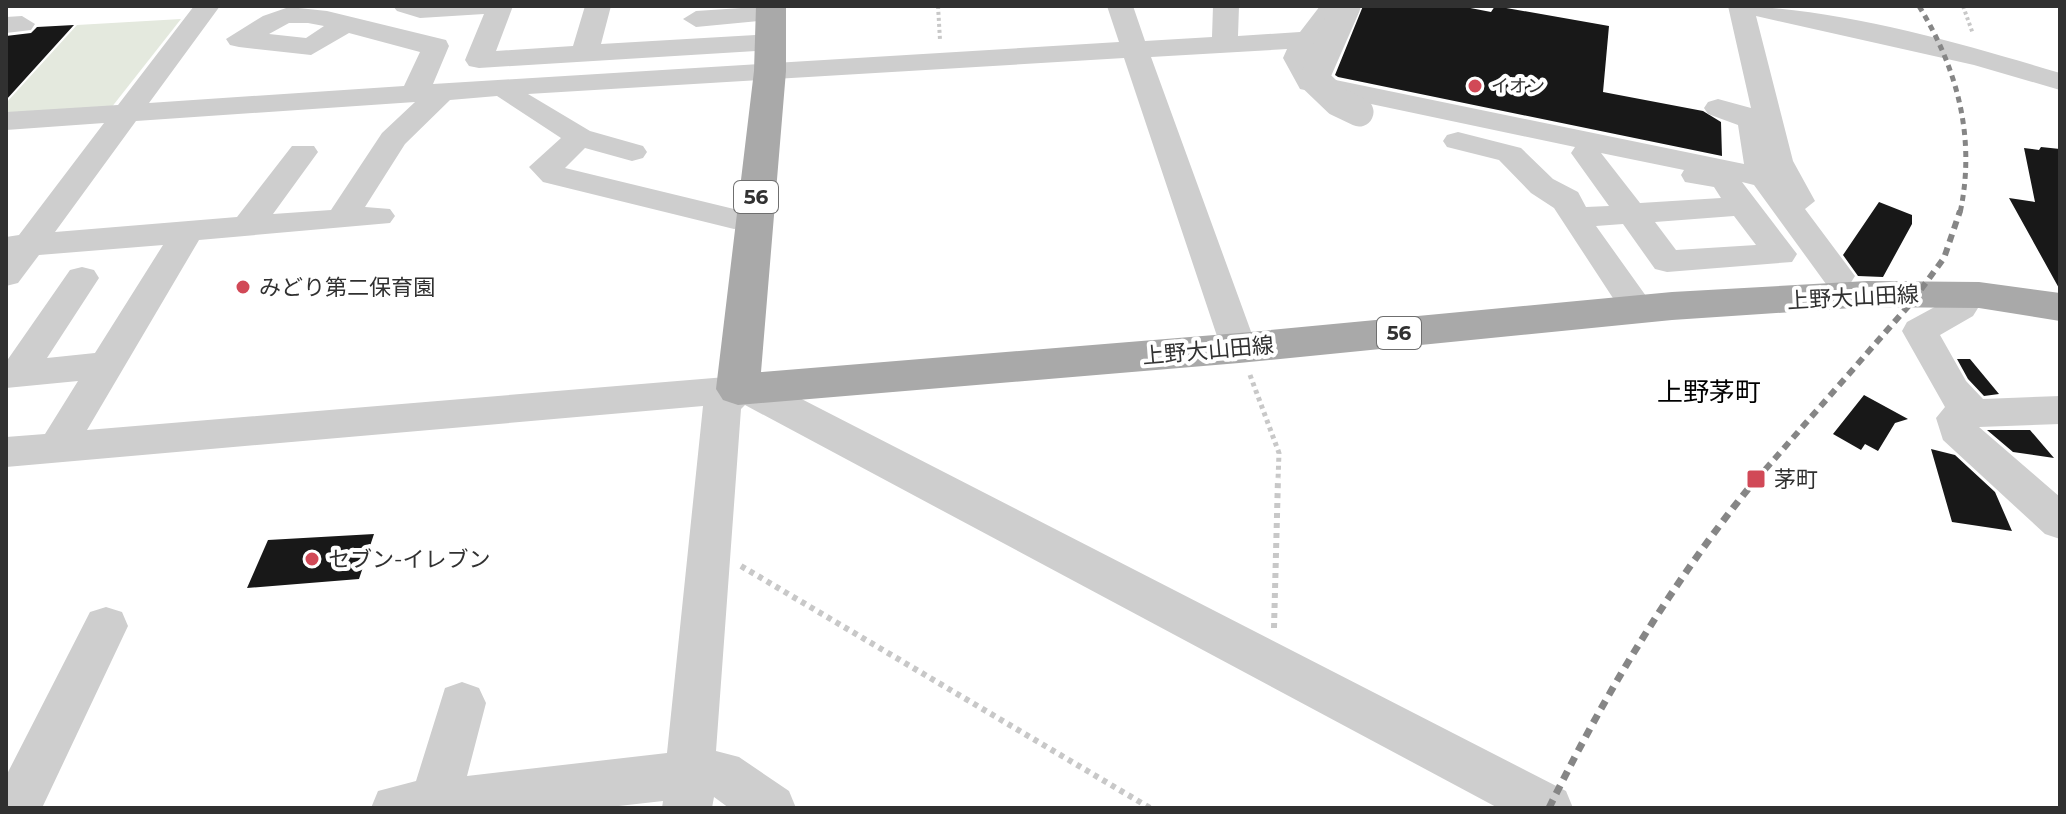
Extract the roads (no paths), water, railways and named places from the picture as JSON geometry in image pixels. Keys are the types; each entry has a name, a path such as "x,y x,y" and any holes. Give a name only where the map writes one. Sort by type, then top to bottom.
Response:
{"main road":[{"name":"56","path":"738,389 771,33"},
{"name":"上野大山田線","path":"738,389 1239,348 1644,297 1852,285 2060,307"}],"street":[{"path":"6,275 17,246 126,114 207,6"},
{"path":"406,6 420,10 487,6"},
{"path":"500,6 479,60 693,47 771,33"},
{"path":"585,53 598,6"},
{"path":"1120,6 1239,348"},
{"path":"1225,43 1226,6"},
{"path":"693,47 698,12 771,33 941,61 1303,40 1314,36 1333,6"},
{"path":"1346,6 1314,79 1338,102 1417,134 1498,149 1524,165 1542,186 1597,213 1743,206"},
{"path":"1741,6 1778,161 1796,197 1852,285"},
{"path":"1747,6 1981,58 2060,82"},
{"path":"184,37 244,39 311,47 345,24 396,36 409,45 436,46 428,93 408,126 393,139 342,218"},
{"path":"6,121 505,88 771,33"},
{"path":"1303,40 1297,58 1310,83 1545,144 1761,173"},
{"path":"505,88 511,96 580,137 632,152"},
{"path":"1761,173 1731,164 1726,145 1724,109 1752,122 1761,173 1852,285"},
{"path":"1359,112 1545,144 1724,180 1780,254 1667,261 1568,192 1545,144"},
{"path":"580,137 544,167 554,175 734,219 754,217"},
{"path":"1545,144 1597,213 1644,297"},
{"path":"249,224 303,152"},
{"path":"1650,166 1726,257"},
{"path":"17,246 186,233 249,224 379,216"},
{"path":"57,447 186,233"},
{"path":"12,375 82,278"},
{"path":"1957,294 1961,308 1920,331 1952,390 1974,413"},
{"path":"12,375 106,365"},
{"path":"689,791 722,405 738,389"},
{"path":"6,452 738,389 771,400 1526,803"},
{"path":"2060,410 1974,413 1955,418 1957,430 2060,522"},
{"path":"16,808 106,626"},
{"path":"462,703 421,807 689,791 722,774 771,808"}],"railway":[{"path":"1919,6 1944,55 1960,106 1966,158 1960,213"},
{"path":"1756,480 1911,303 1944,258 1960,211"},
{"path":"1549,808 1618,678 1670,596 1757,478"}],"place":[{"name":"イオン","path":"1475,86"},
{"name":"みどり第二保育園","path":"243,287"},
{"name":"茅町","path":"1756,479"},
{"name":"セブン-イレブン","path":"312,559"}],"district":[{"name":"上野茅町","path":"1709,392"}]}
